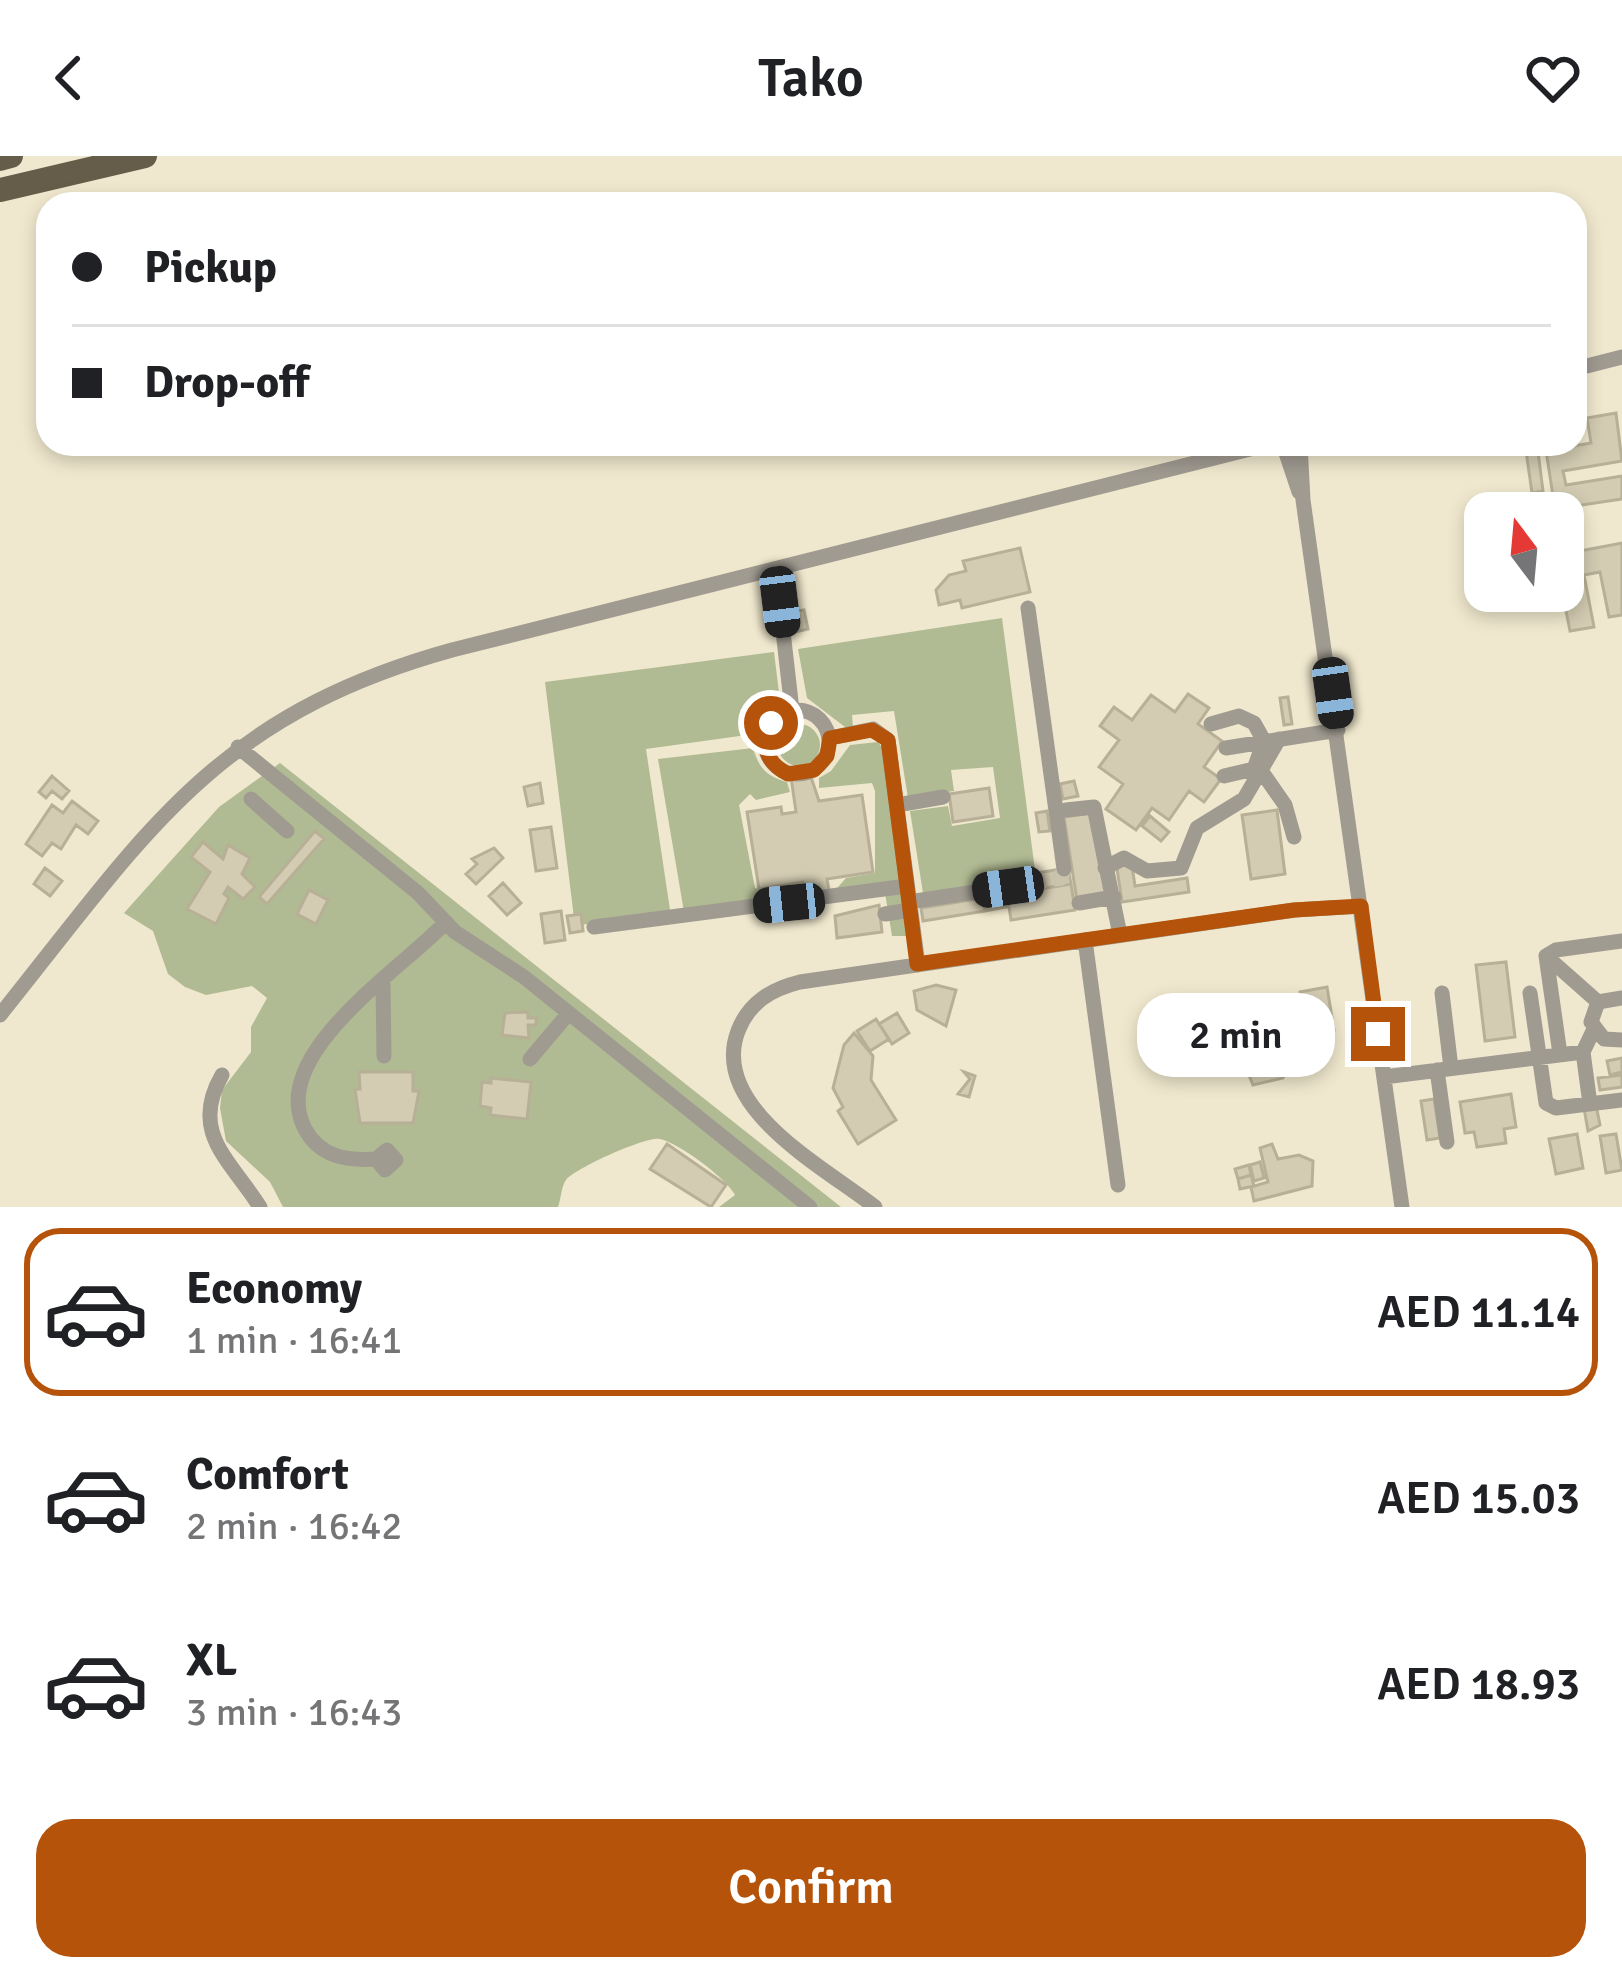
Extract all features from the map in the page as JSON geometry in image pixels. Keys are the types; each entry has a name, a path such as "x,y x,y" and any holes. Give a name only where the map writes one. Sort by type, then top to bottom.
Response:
{"main road":[{"path":"0,159 11,156"},
{"path":"0,190 145,156"}],"street":[{"path":"1587,366 1622,357"},
{"path":"0,1015 161,815 238,747 305,704 377,672 1223,456"},
{"path":"1287,456 1303,500"},
{"path":"1301,456 1402,1207"},
{"path":"776,570 792,710"},
{"path":"1028,608 1064,869"},
{"path":"792,710 817,716 830,738 827,756 814,770 797,775 779,770 768,756 765,738 771,723 792,710"},
{"path":"1211,724 1232,715 1247,718 1271,740"},
{"path":"1226,748 1338,730"},
{"path":"830,738 881,733 890,748 917,964"},
{"path":"1105,868 1124,858 1153,872 1181,868 1199,826 1236,808 1262,772 1271,740"},
{"path":"1224,776 1254,770 1271,740"},
{"path":"238,747 418,893 450,927 508,965 811,1207"},
{"path":"1262,772 1286,805 1294,837"},
{"path":"268,814 288,787"},
{"path":"897,805 943,797"},
{"path":"250,799 287,831"},
{"path":"1066,810 1094,807 1120,935"},
{"path":"594,927 1008,887"},
{"path":"1079,903 1114,897"},
{"path":"884,914 909,899"},
{"path":"875,1207 751,1108 734,1076 734,1039 752,1007 782,986 1360,900"},
{"path":"376,1159 346,1159 319,1147 301,1121 298,1100 312,1049 450,927"},
{"path":"1085,940 1118,1185"},
{"path":"1546,956 1622,940"},
{"path":"1546,956 1598,1002"},
{"path":"1546,956 1560,1054"},
{"path":"382,984 384,1056"},
{"path":"1442,993 1447,1142"},
{"path":"1530,993 1546,1103 1556,1108 1622,1100"},
{"path":"1598,1002 1622,998"},
{"path":"1590,1104 1583,1052 1594,1029 1592,1015 1598,1002"},
{"path":"530,1059 568,1014"},
{"path":"1594,1029 1604,1039 1622,1040"},
{"path":"1384,1077 1583,1052"},
{"path":"222,1075 207,1105 208,1125 260,1207"}],"green space":[{"path":"1002,618 1036,878 923,893 910,811 948,806 952,826 1000,818 993,767 951,770 954,791 908,798 894,711 852,715 853,728 845,727 807,698 798,649"},
{"path":"774,652 780,701 754,734 646,749 670,910 575,926 545,682"},
{"path":"799,724 814,730 820,745 814,760 799,766 784,760 778,745 784,730"},
{"path":"878,742 888,756 914,936 892,936 884,887 831,895 846,878 875,873 875,791 872,783 819,788 819,778 831,771 850,745"},
{"path":"753,748 764,770 787,782 790,792 756,800 750,794 739,805 755,888 787,898 684,912 658,759"},
{"path":"280,763 841,1207 719,1207 735,1195 730,1188 690,1154 652,1139 572,1175 564,1183 558,1207 283,1207 270,1182 226,1141 220,1108 222,1090 251,1052 251,1027 267,998 252,986 206,995 185,987 168,974 153,931 124,913 219,807"}],"building":[{"path":"1616,413 1622,461 1563,471 1566,485 1622,476 1622,499 1584,505 1584,492 1552,492 1547,456 1587,456 1587,444 1591,443 1587,418"},
{"path":"1527,456 1539,456 1543,491 1532,492"},
{"path":"1622,543 1622,615 1609,617 1600,572 1584,575 1584,550"},
{"path":"1020,548 1030,592 962,608 960,600 939,605 936,590 949,575 966,571 963,561"},
{"path":"1584,575 1594,627 1570,631 1566,612 1584,612"},
{"path":"804,610 808,629 795,632 791,612"},
{"path":"1188,694 1209,708 1198,724 1222,741 1204,767 1221,779 1204,802 1189,791 1169,820 1152,808 1136,830 1106,809 1123,784 1099,767 1119,740 1100,726 1114,707 1132,720 1151,695 1175,712"},
{"path":"1288,697 1292,724 1284,725 1280,698"},
{"path":"810,774 819,801 862,795 873,872 827,879 830,896 806,899 803,882 759,889 747,812 781,807 782,814 796,812 791,777"},
{"path":"52,776 69,791 62,799 52,791 46,798 39,792"},
{"path":"1074,781 1078,796 1063,799 1060,784"},
{"path":"540,783 543,803 528,806 524,787"},
{"path":"989,788 993,816 953,822 949,794"},
{"path":"72,801 98,821 88,834 76,825 61,849 52,843 42,856 26,844 52,805 63,813"},
{"path":"1277,810 1285,874 1251,879 1242,815"},
{"path":"1047,811 1050,831 1039,832 1036,813"},
{"path":"1092,813 1109,896 1077,901 1064,817"},
{"path":"1150,816 1169,832 1161,841 1142,826"},
{"path":"551,827 557,868 536,871 530,830"},
{"path":"315,831 324,839 267,904 259,897"},
{"path":"203,842 223,859 228,845 250,858 242,874 255,887 243,899 228,887 224,894 229,898 216,924 187,909 210,872 191,857"},
{"path":"494,848 503,858 476,884 466,874 477,864 472,859"},
{"path":"1131,859 1135,886 1187,878 1189,892 1122,902 1116,862"},
{"path":"45,868 62,881 50,896 34,884"},
{"path":"1068,868 1071,884 1009,894 1006,878"},
{"path":"503,883 521,903 507,915 489,896"},
{"path":"1071,884 1075,910 1011,920 1007,894"},
{"path":"309,890 328,900 316,924 297,914"},
{"path":"1004,894 1006,907 985,911 983,898"},
{"path":"983,898 985,911 923,921 921,908"},
{"path":"879,905 882,932 837,938 835,916"},
{"path":"561,911 565,940 545,943 541,914"},
{"path":"581,914 583,931 570,933 567,916"},
{"path":"1506,962 1515,1037 1485,1041 1476,965"},
{"path":"936,985 956,990 946,1026 917,1010 914,991"},
{"path":"1327,987 1334,1030 1313,1034 1311,1023 1305,1024 1300,992"},
{"path":"528,1012 528,1018 536,1018 536,1025 528,1025 529,1038 502,1035 505,1013"},
{"path":"897,1013 909,1033 892,1044 879,1024"},
{"path":"876,1019 889,1039 870,1051 857,1031"},
{"path":"854,1033 873,1056 871,1080 896,1120 858,1144 838,1111 843,1107 833,1088 844,1045"},
{"path":"1230,1039 1234,1052 1221,1062 1216,1043"},
{"path":"1297,1043 1302,1058 1290,1062 1283,1078 1253,1085 1239,1051"},
{"path":"1622,1058 1622,1072 1610,1075 1607,1061"},
{"path":"359,1072 413,1072 413,1091 419,1091 413,1123 360,1123 355,1089 360,1089"},
{"path":"964,1072 975,1076 969,1097 958,1094 970,1079"},
{"path":"1622,1075 1622,1087 1600,1090 1598,1078"},
{"path":"491,1078 531,1082 527,1119 490,1115 491,1108 480,1106 482,1082 491,1083"},
{"path":"1511,1094 1516,1127 1504,1129 1506,1143 1477,1147 1474,1132 1465,1133 1460,1102"},
{"path":"1434,1099 1440,1138 1427,1140 1421,1101"},
{"path":"1596,1105 1600,1125 1588,1131 1584,1108"},
{"path":"1577,1134 1583,1168 1556,1174 1549,1139"},
{"path":"1616,1134 1622,1170 1606,1173 1600,1136"},
{"path":"667,1144 726,1185 711,1207 650,1169"},
{"path":"1272,1144 1278,1159 1299,1155 1313,1161 1312,1186 1254,1201 1251,1187 1268,1182 1260,1148"},
{"path":"1260,1162 1264,1178 1254,1181 1250,1165"},
{"path":"1249,1165 1251,1175 1238,1179 1235,1169"},
{"path":"1251,1175 1254,1186 1240,1189 1238,1179"}],"tunnel":[{"path":"1008,887 1061,878 1064,869"}],"route":[{"path":"771,723 765,747 772,764 788,774 814,770 827,756 830,738 872,730 888,740 917,964 1294,910 1361,906 1378,1034"}]}
